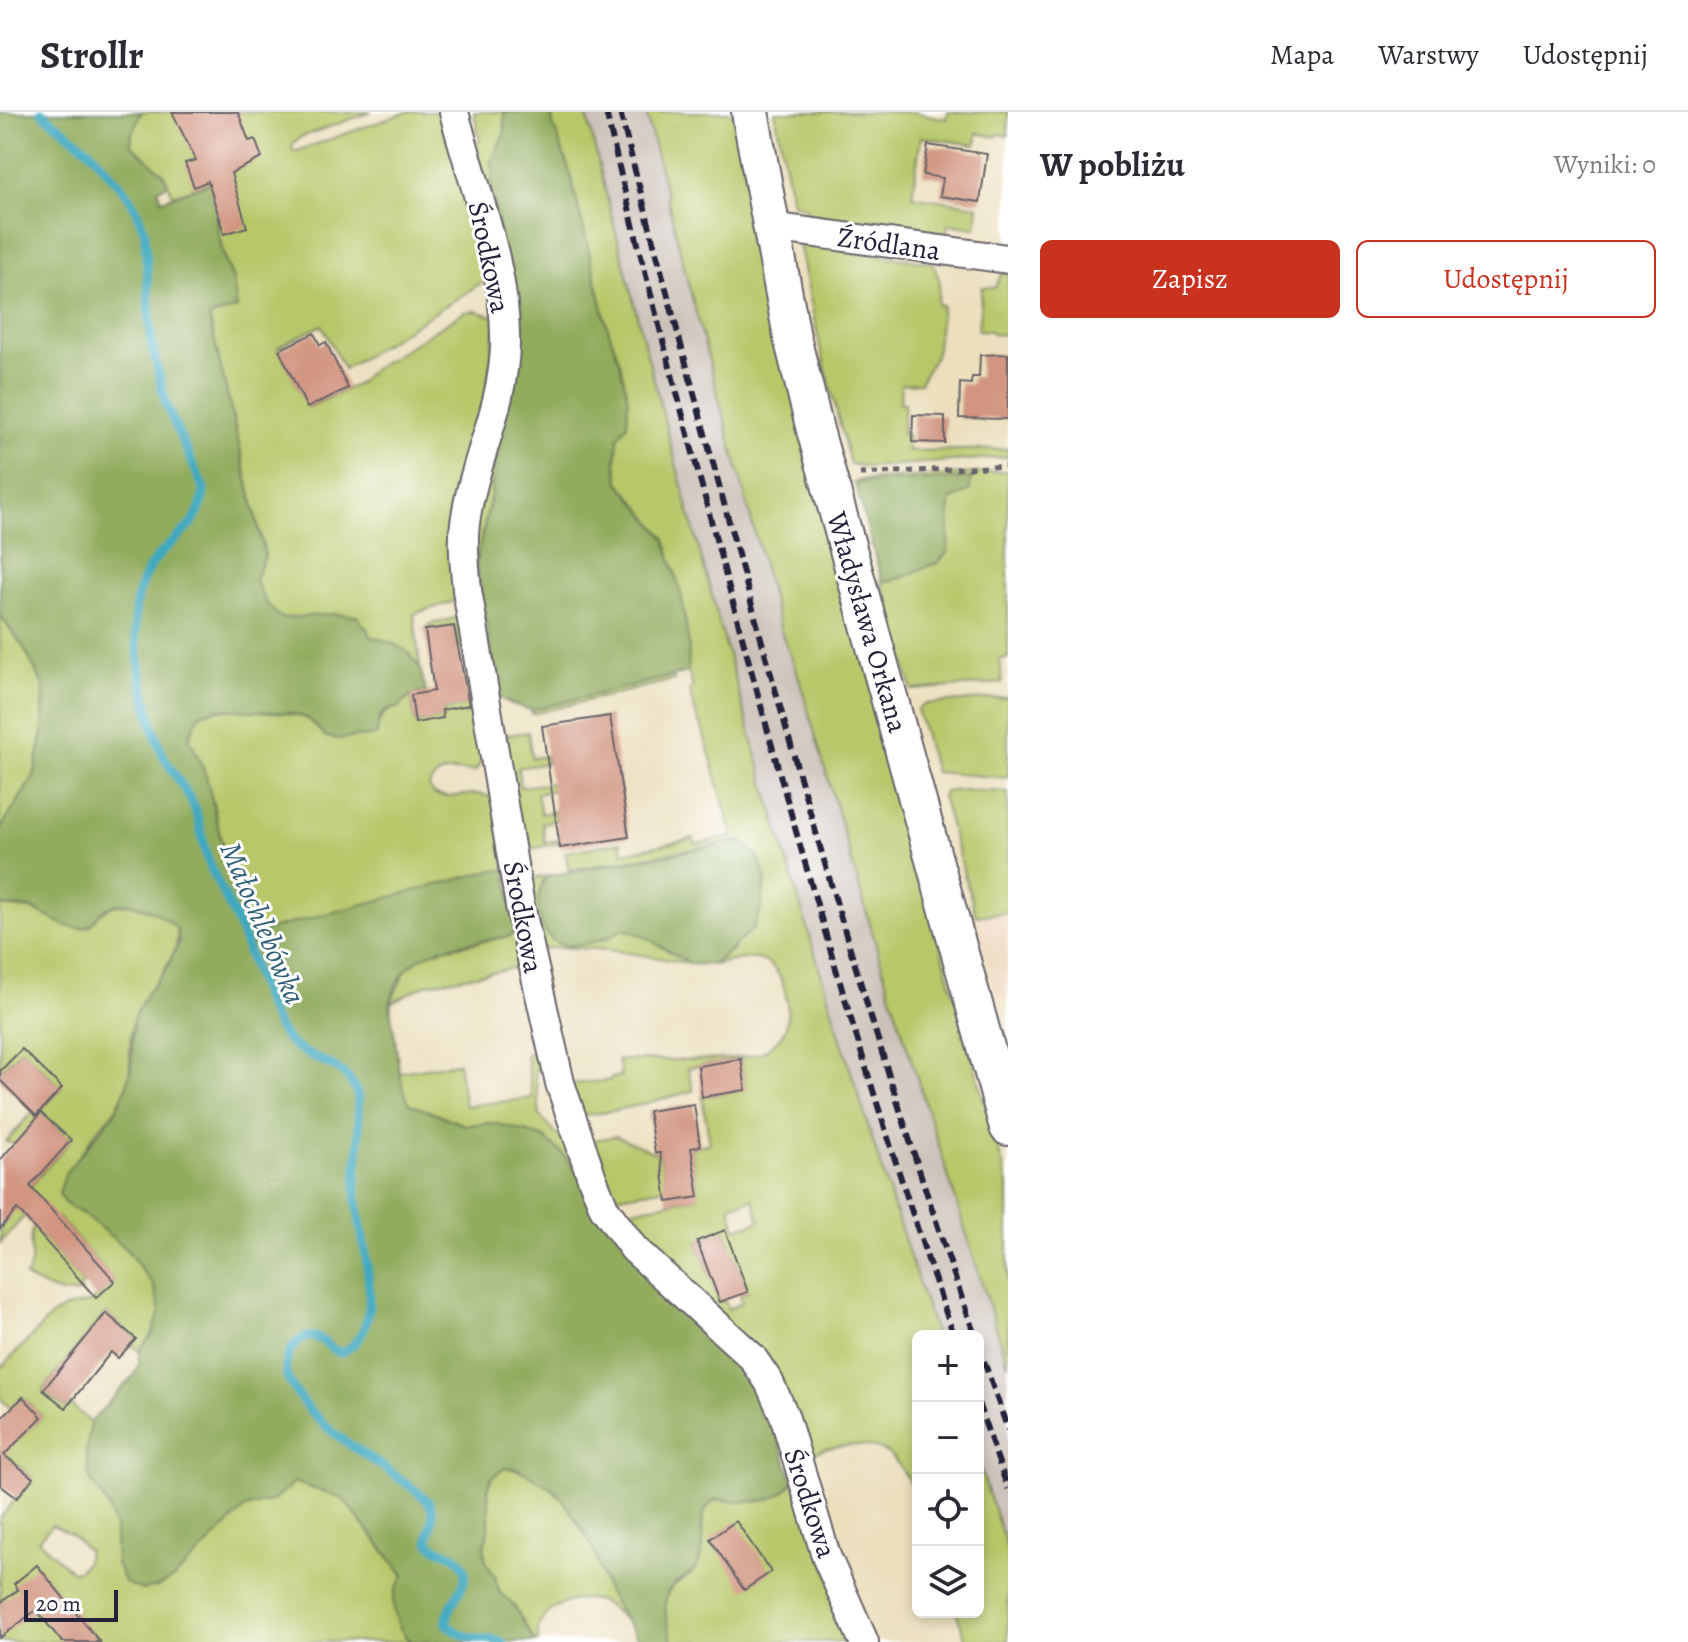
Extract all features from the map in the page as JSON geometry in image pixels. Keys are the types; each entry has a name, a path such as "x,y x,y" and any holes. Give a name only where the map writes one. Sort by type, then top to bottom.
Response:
{"street":[{"name":"Środkowa","path":"454,112 501,284 505,345 497,405 464,526 467,590 520,906 560,1083 592,1178 604,1208 616,1227 657,1273 752,1357 769,1382 784,1415 826,1556 864,1642"},
{"name":"Władysława Orkana","path":"750,112 792,337 1008,1127"},
{"name":"Źródlana","path":"771,227 1008,259"}],"path":[{"path":"828,476 1008,466"}],"shaded area":[{"path":"586,112 646,112 781,631 798,675 936,1143 1008,1365 1008,1551 984,1480 984,1330 934,1330 838,1027 716,616 627,281"},
{"path":"1008,912 1008,998 999,998 976,916"}],"green space":[{"path":"0,112 141,112 132,133 131,145 163,173 168,184 158,189 162,200 221,179 216,223 224,259 233,279 237,308 209,317 265,556 255,578 257,584 268,605 282,618 334,614 357,616 372,637 408,652 420,668 426,692 411,695 399,707 385,711 379,718 377,735 327,737 307,718 291,713 217,709 200,714 189,737 206,777 233,883 250,920 262,931 493,870 506,870 517,930 510,936 455,946 421,958 408,968 397,983 391,1015 406,1096 410,1104 465,1125 494,1123 544,1138 563,1154 755,1373 793,1481 779,1495 769,1499 747,1502 716,1499 709,1506 702,1521 699,1562 693,1571 671,1587 666,1598 666,1617 672,1642 640,1642 607,1591 593,1548 568,1507 555,1490 518,1469 505,1468 491,1478 488,1488 489,1525 484,1549 486,1563 494,1574 500,1593 514,1606 535,1642 411,1642 399,1626 394,1606 396,1591 404,1575 343,1499 294,1482 274,1500 245,1508 175,1577 157,1587 142,1590 125,1583 116,1564 115,1527 108,1506 89,1477 86,1452 91,1422 134,1375 139,1364 139,1351 152,1335 160,1312 154,1287 127,1250 88,1217 64,1203 59,1193 66,1172 115,1113 131,1068 133,1019 146,994 166,970 179,942 177,929 170,923 152,911 132,904 112,906 83,928 67,926 32,909 0,906 0,830 34,776 43,731 44,687 24,648 0,615"},
{"path":"141,112 371,112 301,137 293,143 294,152 407,112 444,112 491,277 344,369 322,325 278,347 308,408 358,384 372,370 464,312 476,311 496,317 461,599 414,614 420,668 399,648 372,637 366,627 306,618 282,618 272,612 263,600 255,578 265,555 209,316 233,279 223,253 219,230 221,179 173,195 162,173 131,145 132,133"},
{"path":"474,112 504,112 505,132 500,145 501,242 470,145 480,141"},
{"path":"504,112 551,112 569,169 628,400 627,424 618,438 616,463 619,482 665,538 681,594 689,646 688,672 531,710 508,703 498,696 476,564 498,447 501,242 492,187 492,160 505,132"},
{"path":"551,112 586,112 664,420 749,727 839,1033 934,1330 912,1330 912,1487 894,1459 875,1448 850,1445 824,1449 804,1458 626,1232 622,1212 698,1197 691,1148 710,1143 702,1097 745,1090 741,1059 688,1068 693,1091 594,1114 580,1115 570,1084 611,1080 621,1076 618,1060 716,1059 753,1055 764,1051 782,1035 788,1011 781,980 769,964 749,959 713,965 734,948 752,849 740,841 569,870 565,852 621,842 623,853 694,838 695,844 733,836 689,690 693,687 688,672 689,646 681,594 665,538 619,482 616,463 618,438 627,424 628,400 569,169","holes":["753,1199 760,1221 736,1229 730,1206","725,1231 748,1292 740,1295 742,1303 728,1309 725,1301 720,1302 697,1241"]},
{"path":"646,112 733,112 752,213 943,955 1008,1184 1008,1365 886,980 798,675 781,631"},
{"path":"775,112 915,112 946,119 948,112 1008,112 1008,136 977,133 976,145 921,137 912,196 978,206 976,228 948,224 946,236 807,214 805,207 792,203"},
{"path":"799,244 933,263 940,282 937,304 942,305 936,354 920,383 901,384 900,403 905,403 902,434 907,435 908,451 1008,449 1008,457 868,467 850,464 820,347"},
{"path":"1002,273 1008,274 1008,335 978,330 982,287 995,288"},
{"path":"498,447 491,495 476,564 471,536"},
{"path":"1008,471 1008,658 1000,659 1002,683 912,690 882,581 897,579 938,563 948,551 950,501 960,495 971,479 855,483 860,480"},
{"path":"971,478 970,490 950,501 948,551 938,563 897,579 882,581 855,483"},
{"path":"0,615 24,648 44,687 43,731 34,776 0,830"},
{"path":"464,616 487,749 476,771 442,773 429,787 433,794 441,796 476,794 494,798 506,870 493,870 262,932 251,920 233,883 206,777 189,737 196,719 208,711 271,712 307,719 326,737 376,735 384,714 411,695 415,723 443,718 442,710 473,704 463,646 457,647 454,626 425,630 431,624"},
{"path":"673,676 674,680 532,714 531,710"},
{"path":"1008,697 1008,778 935,772 917,709 925,704"},
{"path":"528,732 532,758 546,756 547,763 518,768 520,787 552,783 553,790 537,794 541,814 555,811 556,820 542,823 545,842 561,840 561,843 526,850 531,879 548,876 542,882 568,946 607,939 623,929 640,934 691,964 596,949 538,949 505,768 506,735"},
{"path":"945,792 1008,792 1008,912 976,916 942,796"},
{"path":"740,841 758,856 766,879 761,910 753,929 713,965 691,964 640,934 623,929 600,939 564,945 550,937 540,921 538,901 548,876"},
{"path":"128,904 162,914 177,928 177,941 169,963 135,1016 126,1090 117,1107 87,1145 64,1203 93,1222 140,1264 158,1297 160,1313 155,1329 139,1351 131,1344 135,1338 106,1313 89,1333 96,1339 89,1347 81,1342 43,1390 66,1408 69,1404 91,1422 86,1452 89,1477 108,1506 115,1527 116,1564 211,1539 245,1508 274,1500 294,1481 343,1499 404,1576 394,1594 406,1638 411,1642 0,1642 0,1518 33,1478 0,1451 18,1440 42,1417 23,1397 11,1409 0,1398 0,1369 53,1314 91,1302 114,1281 59,1218 41,1235 84,1284 79,1288 82,1292 59,1293 25,1277 31,1260 32,1230 48,1208 40,1199 0,1243 1,1220 71,1140 52,1123 29,1147 6,1142 32,1112 36,1116 62,1088 22,1049 0,1071 0,906 30,909 77,928 89,926 102,911","holes":["52,1525 71,1534 88,1551 86,1562 78,1571 71,1571 38,1540"]},
{"path":"517,930 525,966 427,984 390,1003 409,964 429,952 510,936"},
{"path":"544,1050 546,1058 535,1071 540,1116 575,1155 581,1175 544,1138 494,1123 465,1125 409,1104 402,1089 399,1072 458,1063 465,1106 532,1098 526,1054"},
{"path":"616,1136 660,1153 666,1188 608,1198 589,1141"},
{"path":"505,1468 535,1477 570,1509 588,1536 608,1592 629,1624 603,1603 577,1600 559,1605 545,1616 538,1628 538,1642 535,1642 514,1606 500,1593 494,1574 486,1563 488,1488 491,1478"},
{"path":"984,1480 1008,1551 1008,1642 967,1642 958,1618 984,1618"},
{"path":"793,1481 854,1642 672,1642 666,1617 666,1598 670,1589 689,1576 697,1566 703,1542 702,1522 709,1505 716,1499 748,1501 766,1498"}],"building":[{"path":"172,112 238,112 249,141 255,139 262,158 231,173 247,227 224,234 208,181 194,187 185,163 196,160"},
{"path":"928,145 987,154 980,202 940,196 943,178 923,175"},
{"path":"314,333 320,345 326,342 348,388 307,408 279,350"},
{"path":"1008,354 1008,419 959,418 960,383 971,384 972,377 979,377 980,355"},
{"path":"913,415 945,416 945,443 912,442"},
{"path":"454,626 469,705 442,710 443,718 415,723 411,695 434,691 425,630"},
{"path":"610,716 629,837 560,848 542,726"},
{"path":"22,1049 62,1088 36,1116 0,1080 0,1071"},
{"path":"741,1059 746,1090 702,1097 698,1066"},
{"path":"694,1104 700,1146 691,1148 699,1197 667,1202 660,1153 655,1153 648,1111"},
{"path":"41,1113 71,1140 30,1186 115,1281 96,1298 17,1209 0,1229 0,1160"},
{"path":"725,1230 748,1292 720,1302 697,1241"},
{"path":"106,1313 136,1339 118,1358 111,1352 66,1408 43,1390"},
{"path":"23,1397 42,1417 4,1455 33,1478 17,1498 0,1485 0,1419"},
{"path":"736,1521 771,1572 744,1590 710,1539"},
{"path":"37,1565 100,1642 62,1642 36,1610 0,1638 0,1603 18,1590 14,1584"}],"waterway":[{"name":"Małochlebówka","path":"41,112 90,151 128,195 137,211 145,233 151,341 166,405 204,489 200,510 184,532 151,566 137,600 137,649 158,741 194,807 208,860 237,923 275,1021 282,1033 301,1051 344,1074 358,1097 356,1191 369,1280 365,1324 356,1341 340,1353 318,1338 301,1339 288,1356 288,1378 309,1409 324,1424 429,1502 433,1514 428,1541 460,1560 465,1572 447,1624 467,1636 503,1642"}],"railway":[{"path":"606,112 673,379 799,840 857,1040 952,1330"},
{"path":"620,112 708,446 821,851 880,1046 973,1330"},
{"path":"984,1361 1008,1430"},
{"path":"984,1420 1008,1489"}]}
